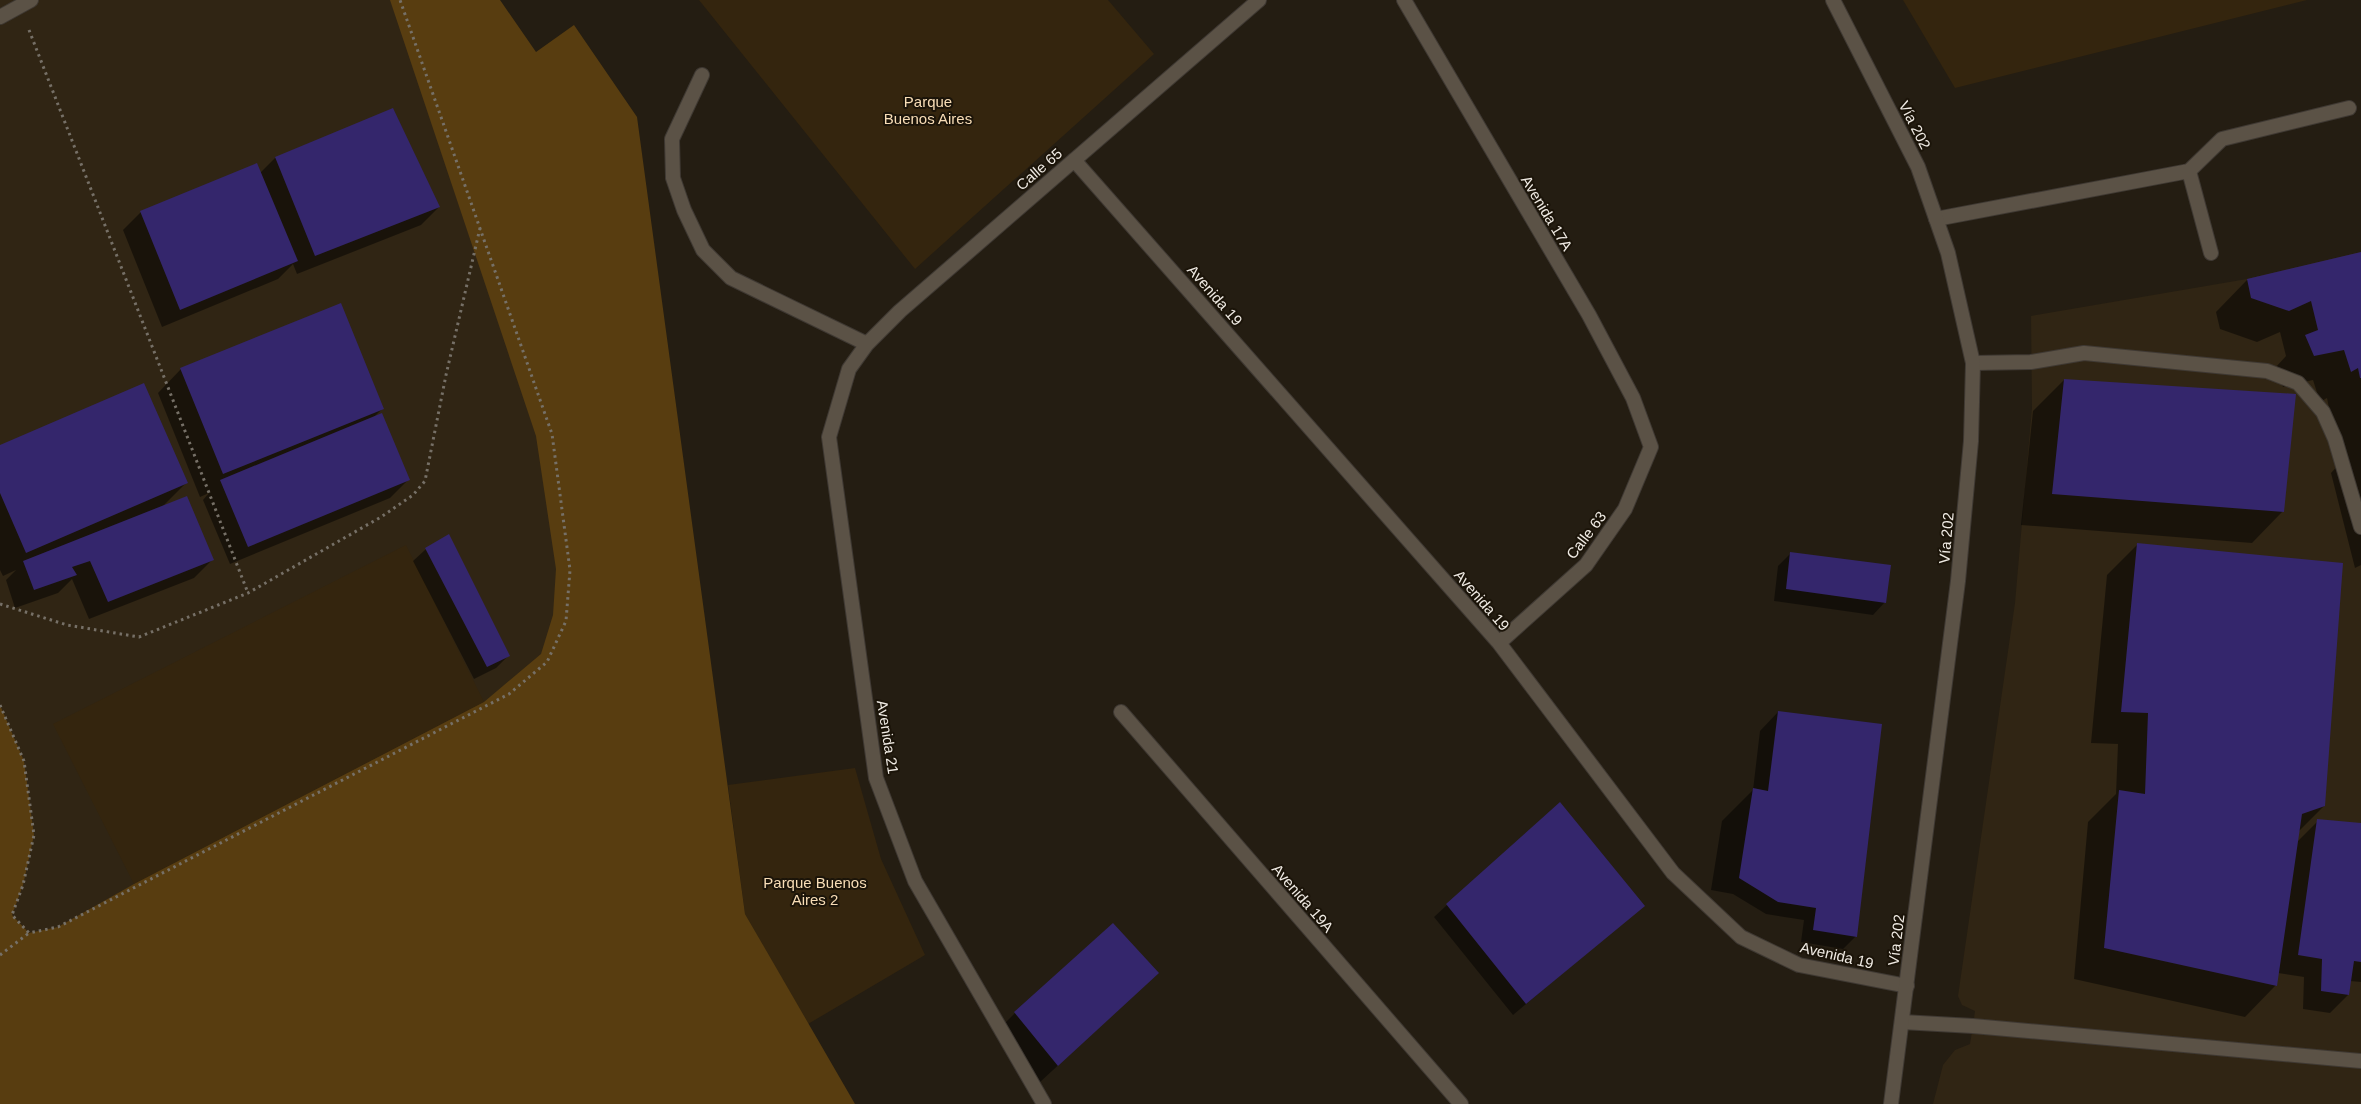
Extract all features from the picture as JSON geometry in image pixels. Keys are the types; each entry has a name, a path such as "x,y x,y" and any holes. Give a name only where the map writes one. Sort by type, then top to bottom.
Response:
{"street":[{"name":"Calle 65","path":"849,369 867,344 900,311 1259,0"},
{"name":"Avenida 17A","path":"1404,0 1589,315 1633,398 1651,447"},
{"name":"Vía 202","path":"1833,0 1918,167 1948,254 1973,363 1971,441 1958,581 1891,1104"},
{"path":"0,5 25,2"},
{"path":"0,17 25,2"},
{"path":"702,75 672,139 673,178 684,210 703,250 731,278 867,344"},
{"path":"1936,219 2189,171 2222,139 2349,108"},
{"name":"Avenida 19","path":"1074,160 1498,643 1673,873 1741,937 1799,965 1907,986"},
{"path":"2189,171 2211,253"},
{"path":"1973,363 2031,362 2084,353 2267,371 2298,383 2323,412 2335,439 2361,528"},
{"name":"Avenida 21","path":"849,369 829,437 876,778 915,881 1044,1104"},
{"name":"Calle 63","path":"1498,643 1586,565 1625,509 1651,447"},
{"name":"Avenida 19A","path":"1122,712 1461,1104"},
{"path":"1902,1022 1973,1026 2361,1061"}],"path":[{"path":"0,956 29,933 58,927 509,694 547,662 566,621 570,570 552,434 400,0"},
{"path":"25,2 248,593"},
{"path":"0,604 67,625 139,637 248,593 382,517 413,495 425,481 446,374 480,228"},
{"path":"0,705 24,761 34,835 22,885 12,915 29,933"}],"shaded area":[{"path":"0,0 497,0 707,836 0,1104"},
{"path":"390,0 500,0 536,52 574,25 637,117 745,914 855,1104 0,1104 0,705 24,761 34,835 23,885 12,915 29,933 58,927 134,884 484,702 541,654 553,615 556,569 536,436"},
{"path":"2361,252 2361,1104 1933,1104 1943,1065 1955,1050 1970,1044 1975,1011 1962,1005 1958,996 2015,603 2032,408 2031,316 2247,279"}],"green space":[{"name":"Parque Buenos Aires","path":"699,0 1108,0 1154,54 915,269"},
{"path":"1903,0 2307,0 1955,88"},
{"path":"406,545 484,702 134,884 53,724"},
{"name":"Parque Buenos Aires 2","path":"855,768 881,859 925,955 808,1024 745,914 728,785"}],"building":[{"path":"393,108 440,207 315,256 275,157"},
{"path":"257,163 298,261 180,310 140,211"},
{"path":"2361,252 2360,378 2358,368 2351,372 2344,350 2314,356 2305,335 2318,330 2311,301 2289,311 2251,298 2247,279"},
{"path":"341,303 384,409 223,474 180,368"},
{"path":"2064,379 2296,394 2284,512 2052,494"},
{"path":"144,383 188,483 26,553 0,493 0,445"},
{"path":"382,413 410,480 248,547 220,480"},
{"path":"187,496 214,560 108,602 90,561 72,567 77,575 34,590 23,561"},
{"path":"449,534 510,656 487,667 425,548"},
{"path":"2137,543 2343,563 2325,806 2302,814 2277,986 2104,948 2119,790 2145,794 2148,713 2121,712"},
{"path":"1790,552 1891,565 1886,603 1786,589"},
{"path":"1778,711 1882,724 1857,937 1813,930 1816,908 1778,902 1739,878 1753,788 1768,791"},
{"path":"1560,802 1645,906 1526,1004 1446,904"},
{"path":"2317,819 2361,823 2361,962 2354,961 2349,995 2321,991 2322,959 2298,955"},
{"path":"1113,923 1159,973 1058,1066 1014,1012"}]}
